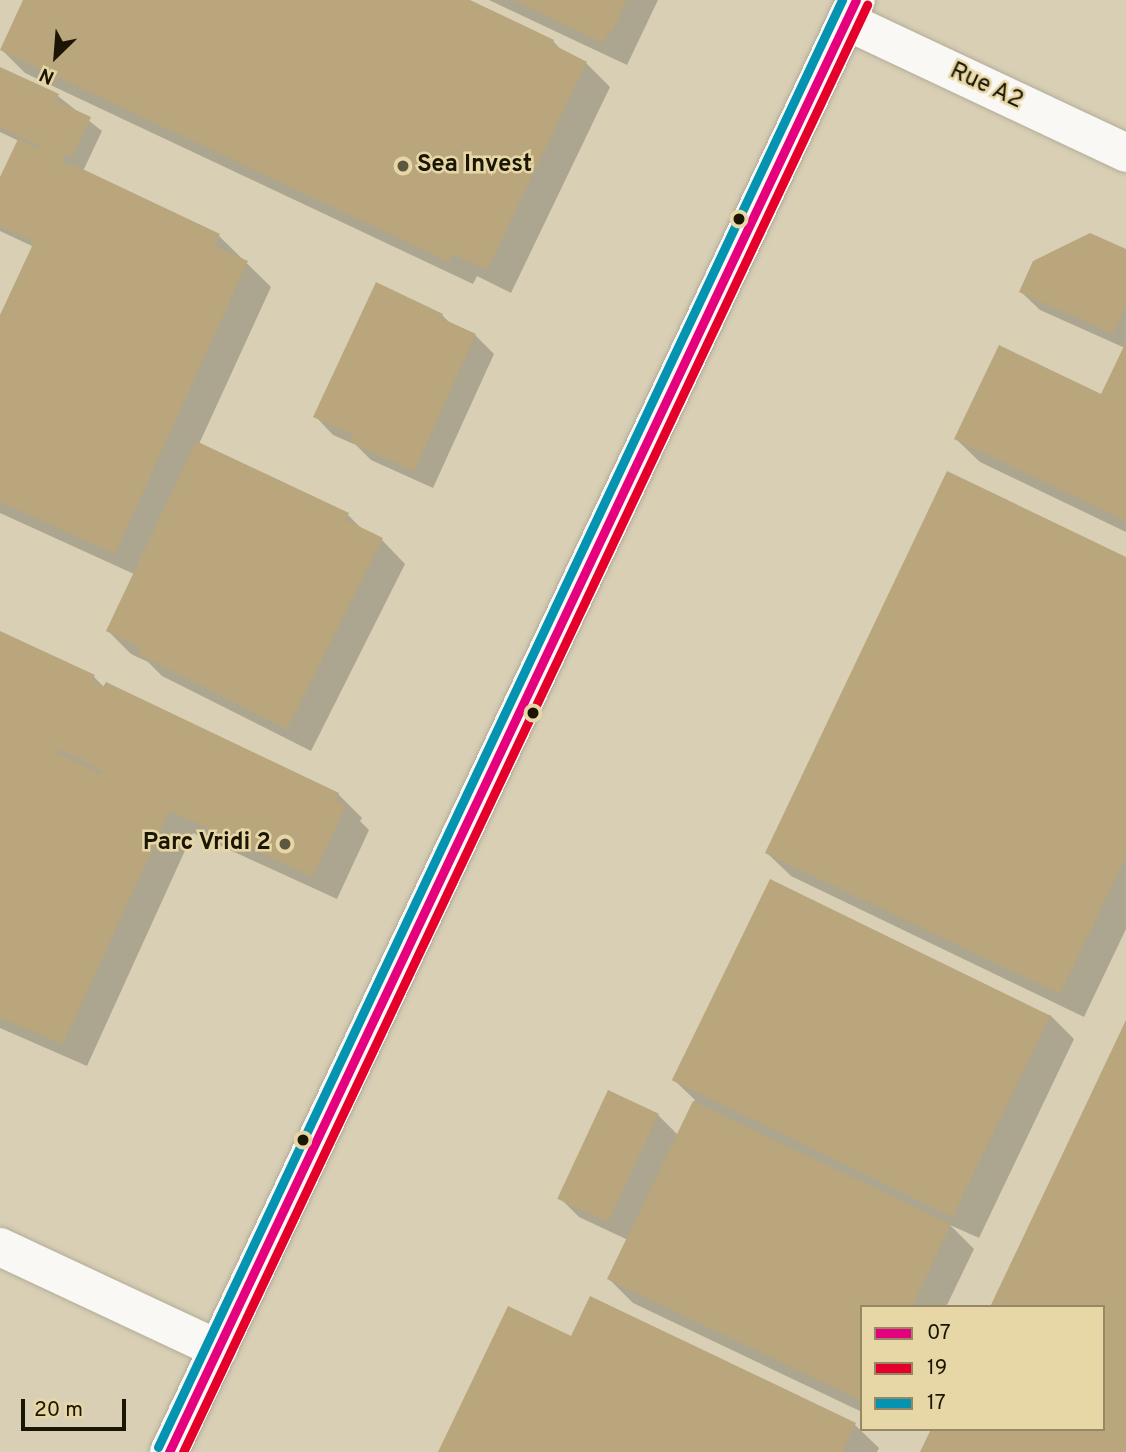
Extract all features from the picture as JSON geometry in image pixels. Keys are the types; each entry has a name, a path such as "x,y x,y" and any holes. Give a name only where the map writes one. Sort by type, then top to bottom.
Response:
{"main road":[{"name":"Rue A2","path":"851,11 1126,153"},
{"path":"169,1452 851,11"},
{"path":"0,1247 218,1349"}],"building":[{"name":"Sea Invest","path":"23,0 470,0 554,40 552,44 587,62 487,270 453,254 449,262 0,50"},
{"path":"513,0 627,0 612,32 609,31 603,43"},
{"path":"0,67 59,94 56,101 91,117 72,157 64,154 61,162 70,166 72,164 220,234 214,246 248,261 115,554 0,502 0,315 34,242 0,226 0,177 18,139 36,148 39,142 35,144 0,127"},
{"path":"1090,233 1126,249 1126,305 1113,334 1019,292 1033,261"},
{"path":"376,282 443,314 441,318 476,334 414,471 350,442 353,435 313,417"},
{"path":"1126,342 1126,521 954,439 999,345 1101,394"},
{"path":"196,441 349,513 346,520 383,538 287,729 136,653 140,647 106,631"},
{"path":"947,471 1126,557 1126,857 1060,994 765,853"},
{"path":"0,631 95,675 92,681 103,687 106,682 339,793 336,800 346,805 313,877 170,811 63,1044 0,1018","holes":["60,749 102,771 101,774 58,753"]},
{"path":"770,879 1050,1016 952,1217 672,1080"},
{"path":"1126,1020 1126,1452 920,1452 930,1431 1105,1431 1105,1305 991,1305"},
{"path":"608,1090 659,1114 608,1222 557,1199"},
{"path":"693,1101 951,1224 913,1305 860,1305 860,1400 607,1279"},
{"path":"590,1296 856,1423 842,1452 438,1452 508,1306 571,1336"}],"transit line":[{"name":"17","path":"158,1447 842,0"},
{"name":"07","path":"169,1452 856,0"},
{"name":"19","path":"183,1452 867,5"}],"place":[{"name":"Sea Invest","path":"403,166"},
{"name":"Parc Vridi 2","path":"285,844"}]}
